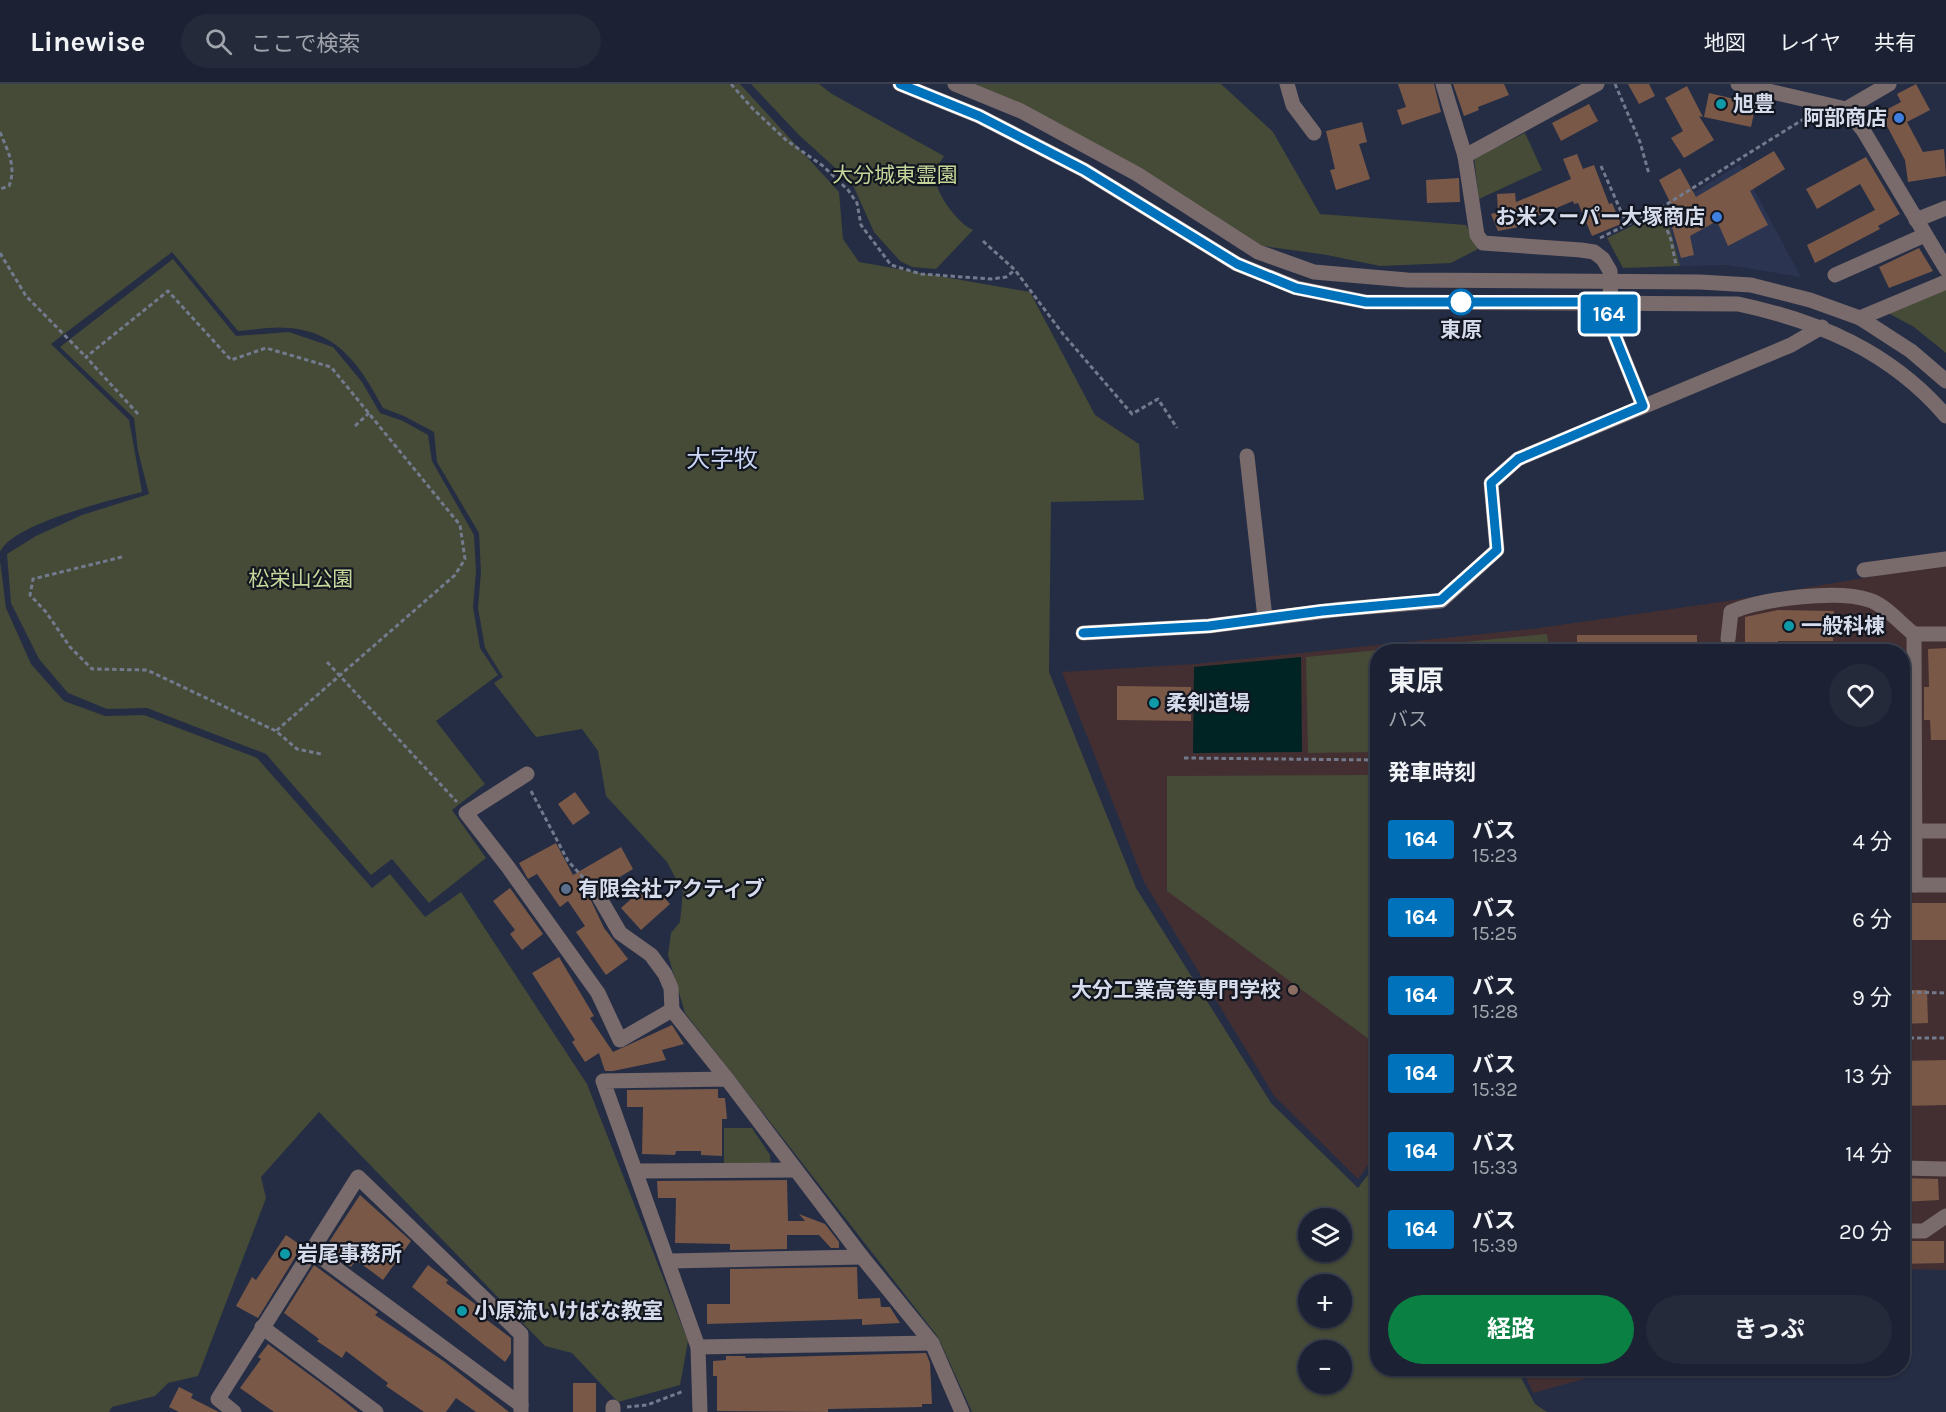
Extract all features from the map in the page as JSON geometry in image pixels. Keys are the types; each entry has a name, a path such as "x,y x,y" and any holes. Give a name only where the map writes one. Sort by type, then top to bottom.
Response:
{"street":[{"path":"900,84 990,121 1084,170 1237,264 1296,288 1366,302 1738,304 1782,313 1822,327 1863,347 1926,394 1946,416"},
{"path":"955,84 1021,111 1127,169 1258,252 1314,272 1407,280 1700,282 1750,285 1810,300 1860,318 1911,351 1946,381"},
{"path":"1287,84 1293,105 1314,133"},
{"path":"1443,84 1465,156 1477,235 1483,243 1581,250 1594,252 1603,259 1610,271 1611,283 1608,319 1643,406"},
{"path":"1465,156 1597,84"},
{"path":"1738,84 1809,91 1845,109 1863,130 1946,269"},
{"path":"1845,109 1889,84"},
{"path":"1916,220 1946,208"},
{"path":"1835,275 1925,235"},
{"path":"1860,318 1946,282"},
{"path":"1083,633 1209,626 1441,600 1497,550 1491,483 1518,459 1791,345 1822,327"},
{"path":"1246,456 1265,618"},
{"path":"1864,570 1946,559"},
{"path":"1728,639 1731,612 1749,604 1839,595 1871,600 1914,634 1946,634"},
{"path":"1910,765 1914,634"},
{"path":"525,776 466,813 508,867 598,993 620,1040 672,1010"},
{"path":"1910,831 1946,831"},
{"path":"1910,885 1946,885"},
{"path":"598,895 620,933 651,956 665,974 671,988 672,1010 862,1257 932,1343 962,1412"},
{"path":"700,1412 698,1347 670,1261 603,1081 727,1079"},
{"path":"1910,1168 1946,1168"},
{"path":"637,1171 795,1170"},
{"path":"234,1412 218,1399 358,1178 521,1334 521,1408"},
{"path":"1910,1231 1924,1231 1946,1216"},
{"path":"311,1250 521,1408"},
{"path":"670,1261 862,1257"},
{"path":"262,1327 376,1412"},
{"path":"698,1347 932,1343"}],"path":[{"path":"731,84 753,109 786,140 823,166 848,190 857,203 861,225 891,265 921,274 991,279 1006,277 1015,270"},
{"path":"1615,84 1640,142 1649,174"},
{"path":"1581,250 1659,209 1829,103"},
{"path":"0,132 12,160 12,179 9,186 0,189"},
{"path":"1601,166 1627,225"},
{"path":"1659,209 1671,240 1677,270"},
{"path":"983,241 1015,270 1063,334 1132,414 1158,399 1178,428"},
{"path":"0,253 26,296 138,414"},
{"path":"86,357 168,291 231,360 266,348 331,367 460,525 465,560 455,575 276,731"},
{"path":"355,426 369,413"},
{"path":"122,557 33,579 30,595 46,612 70,647 92,669 147,670 276,731 297,749 321,753"},
{"path":"327,662 466,813"},
{"path":"1184,758 1370,760"},
{"path":"525,776 568,861 598,895"},
{"path":"1910,992 1946,993"},
{"path":"1910,1038 1946,1038"},
{"path":"613,1410 647,1405 677,1392 700,1391"}],"shaded area":[{"path":"1740,164 1801,277 1727,265 1680,266 1665,210"},
{"name":"大分工業高等専門学校","path":"1946,564 1946,1270 1910,1269 1910,644 1388,644 1532,629 1734,600"},
{"name":"大分工業高等専門学校","path":"1370,646 1370,1163 1358,1179 1275,1097 1144,882 1062,672 1195,664"},
{"path":"1301,657 1302,752 1193,753 1194,667"},
{"path":"1526,1376 1595,1376 1533,1393"}],"green space":[{"path":"0,84 740,84 839,192 843,239 859,262 1030,292 1095,415 1139,444 1144,500 1051,502 1049,672 1136,888 1271,1103 1358,1188 1370,1172 1370,1376 1520,1376 1535,1404 1547,1412 972,1412 938,1337 685,1013 668,955 671,933 680,922 683,892 667,862 606,796 598,751 582,729 536,737 494,683 503,677 485,648 478,608 481,572 479,533 437,462 434,432 383,408 366,379 347,354 322,336 283,328 238,331 172,252 51,344 129,420 142,492 64,514 23,532 8,542 0,552"},
{"name":"大分城東霊園","path":"751,84 819,84 832,94 944,156 935,172 938,188 947,206 960,221 973,230 936,269 912,267 900,261 874,232 852,183 799,135"},
{"path":"958,84 1221,84 1273,132 1320,214 1466,225 1478,249 1451,263 1380,266 1327,255 1249,244 1071,142"},
{"path":"1525,133 1542,170 1479,199 1474,158"},
{"path":"1665,210 1680,266 1623,268 1607,238"},
{"name":"松栄山公園","path":"173,259 236,336 289,332 333,347 362,382 380,413 403,421 428,435 432,461 474,535 476,571 473,607 480,648 498,675 436,721 485,784 452,810 486,858 429,903 392,859 371,875 266,754 147,708 107,709 68,693 39,659 11,603 7,554 36,536 82,515 149,494 138,451 134,418 60,347"},
{"path":"1946,285 1946,353 1914,327 1888,313"},
{"path":"0,561 6,608 31,664 64,701 105,716 144,715 257,758 372,888 390,874 425,917 461,892 587,1084 688,1341 680,1385 618,1402 572,1353 545,1346 319,1112 261,1177 266,1198 198,1376 168,1383 155,1396 112,1407 109,1412 0,1412"},
{"path":"1547,634 1548,644 1442,644"},
{"path":"1370,651 1370,752 1308,753 1306,657"},
{"path":"1370,775 1370,1040 1167,891 1167,776"},
{"path":"724,1128 752,1128 770,1155 771,1166 724,1164"}],"building":[{"path":"1398,84 1434,84 1441,112 1402,125 1397,110 1406,107"},
{"path":"1453,84 1504,84 1509,95 1478,107 1479,110 1464,116"},
{"path":"1628,84 1649,84 1655,96 1639,104"},
{"path":"1916,84 1930,110 1907,122 1923,152 1944,149 1946,176 1908,182 1905,160 1880,113 1901,102 1897,94"},
{"path":"1687,86 1703,117 1699,116 1714,140 1684,158 1671,138 1683,131 1665,98"},
{"path":"1709,93 1756,104 1751,127 1704,117"},
{"path":"1589,104 1598,121 1561,141 1552,123"},
{"path":"1362,122 1367,142 1359,144 1370,179 1336,190 1330,170 1335,169 1326,131"},
{"name":"お米スーパー大塚商店","path":"1774,151 1785,169 1750,191 1768,225 1728,246 1717,221 1690,236 1694,255 1681,258 1668,213 1674,210 1659,180 1680,168 1696,197"},
{"path":"1577,154 1583,169 1594,165 1609,204 1612,203 1621,224 1592,236 1578,203 1574,204 1573,201 1519,224 1519,227 1498,231 1491,214 1498,212 1497,194 1515,193 1516,202 1571,179 1563,159"},
{"path":"1866,157 1900,214 1878,226 1880,229 1815,263 1807,245 1875,210 1860,184 1817,209 1806,189"},
{"path":"1459,178 1460,202 1427,203 1426,180"},
{"path":"1919,248 1933,271 1889,288 1879,267"},
{"name":"一般科棟","path":"1778,610 1834,611 1833,641 1778,641 1778,644 1745,644 1745,617"},
{"path":"1577,635 1697,635 1697,644 1577,644"},
{"path":"1946,648 1946,740 1931,740 1930,720 1924,720 1924,687 1929,687 1928,649"},
{"name":"柔剣道場","path":"1117,686 1191,687 1191,721 1117,720"},
{"path":"575,792 590,813 573,825 558,804"},
{"path":"556,843 573,875 621,847 633,869 603,887 594,886 588,894 604,928 628,959 606,975 576,932 585,926 568,901 560,907 537,874 528,879 519,863"},
{"path":"650,882 670,904 641,930 621,908"},
{"path":"510,888 543,934 522,950 510,934 515,930 493,901"},
{"path":"1910,903 1946,903 1946,940 1910,940"},
{"path":"559,957 594,1016 590,1018 613,1052 672,1025 684,1044 662,1050 666,1060 613,1071 605,1071 599,1053 585,1062 572,1042 575,1040 532,973"},
{"path":"1910,990 1927,990 1928,1023 1910,1024"},
{"path":"1946,1060 1946,1105 1910,1106 1910,1061"},
{"path":"718,1089 718,1098 725,1098 727,1119 722,1119 722,1156 701,1155 701,1151 676,1151 675,1155 642,1154 643,1107 627,1107 627,1090"},
{"path":"1910,1178 1938,1179 1939,1200 1910,1202"},
{"path":"787,1180 788,1221 805,1221 799,1214 825,1224 839,1242 839,1248 831,1248 819,1235 787,1235 787,1249 730,1250 730,1244 675,1243 676,1198 658,1198 657,1181"},
{"path":"360,1195 411,1241 383,1280 356,1260 351,1267 325,1248"},
{"path":"286,1235 302,1246 258,1318 236,1306 252,1277 256,1280"},
{"path":"1910,1241 1944,1241 1944,1263 1910,1264"},
{"path":"314,1265 378,1312 375,1315 445,1362 509,1412 476,1412 456,1398 446,1412 424,1412 386,1386 388,1383 346,1351 342,1358 317,1341 319,1339 284,1313"},
{"path":"428,1265 448,1280 446,1283 478,1306 482,1310 479,1314 511,1338 511,1353 505,1362 412,1287"},
{"path":"857,1267 858,1299 880,1298 881,1307 890,1307 900,1323 862,1325 862,1319 707,1324 707,1304 730,1304 730,1269"},
{"path":"268,1344 358,1412 274,1412 240,1388 261,1359 258,1357"},
{"path":"926,1353 930,1363 932,1404 922,1404 922,1407 828,1409 828,1412 717,1411 717,1376 713,1376 713,1361 726,1360 726,1356 745,1356 746,1358"},
{"path":"573,1383 596,1383 596,1412 573,1412"},
{"path":"179,1387 193,1394 191,1398 219,1412 179,1412 169,1407"}],"bus line":[{"name":"164","path":"900,84 979,116 1084,170 1237,264 1296,288 1366,302 1611,302 1608,319 1643,406 1518,459 1491,483 1497,550 1441,600 1322,611 1209,626 1083,633"}],"place":[{"name":"旭豊","path":"1721,104"},
{"name":"阿部商店","path":"1899,118"},
{"name":"お米スーパー大塚商店","path":"1717,217"},
{"name":"東原","path":"1461,302"},
{"name":"一般科棟","path":"1789,626"},
{"name":"柔剣道場","path":"1154,703"},
{"name":"有限会社アクティブ","path":"566,889"},
{"name":"大分工業高等専門学校","path":"1293,990"},
{"name":"岩尾事務所","path":"285,1254"},
{"name":"小原流いけばな教室","path":"462,1311"}],"district":[{"name":"大字牧","path":"722,459"}]}
